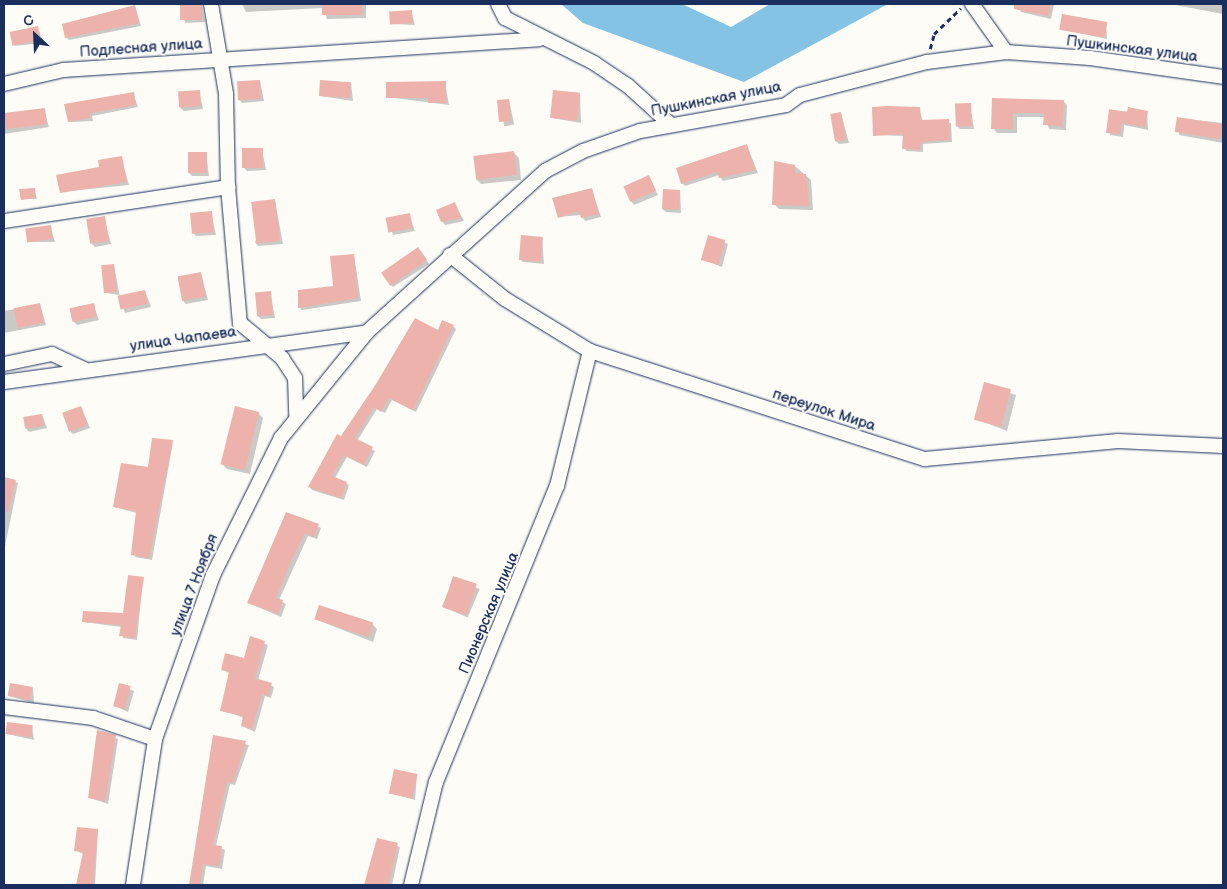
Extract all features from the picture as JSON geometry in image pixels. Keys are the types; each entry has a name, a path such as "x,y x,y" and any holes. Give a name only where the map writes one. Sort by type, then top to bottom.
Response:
{"street":[{"path":"211,4 222,58 228,187 240,323 261,345 282,358 294,378 296,415"},
{"path":"498,4 505,18 539,38 611,74 670,124"},
{"path":"972,4 1006,52"},
{"name":"Подлесная улица","path":"4,84 63,70 539,38"},
{"name":"Пушкинская улица","path":"367,332 545,171 583,151 670,124 786,105 800,95 927,62 1006,52 1090,58 1223,77"},
{"path":"4,221 228,187"},
{"name":"переулок Мира","path":"450,255 505,300 590,351 925,459 1118,441 1223,446"},
{"name":"улица Чапаева","path":"4,382 84,369 367,332"},
{"name":"улица 7 Ноября","path":"133,885 155,739 213,574 240,512 296,415 367,332"},
{"name":"Пионерская улица","path":"411,885 436,782 557,486 590,351"},
{"path":"4,364 52,354 84,369"},
{"path":"4,706 93,718 155,739"}],"path":[{"path":"927,62 934,34 966,4"}],"water":[{"path":"561,4 682,4 731,27 770,4 888,4 744,82 583,23"}],"building":[{"path":"180,4 202,4 202,20 180,20"},
{"path":"322,4 362,4 362,15 322,15"},
{"path":"1014,4 1051,4 1048,16 1014,9"},
{"path":"135,5 139,23 65,38 62,24"},
{"path":"412,10 413,23 390,25 389,12"},
{"path":"1062,14 1107,22 1105,38 1059,30"},
{"path":"38,26 41,40 13,46 10,32"},
{"path":"260,80 261,99 238,100 237,81"},
{"path":"320,80 351,82 350,98 319,96"},
{"path":"446,81 446,103 428,103 428,98 386,98 386,82"},
{"path":"200,90 201,106 179,107 178,92"},
{"path":"553,90 580,93 577,121 550,118"},
{"path":"134,92 136,105 90,113 90,118 68,122 64,104"},
{"path":"992,98 1064,100 1062,126 1043,125 1044,113 1013,113 1013,129 991,129"},
{"path":"509,99 511,121 499,122 497,100"},
{"path":"971,103 972,126 956,127 955,104"},
{"path":"872,107 920,107 921,120 949,119 950,140 921,142 920,150 902,149 903,134 873,136"},
{"path":"1128,107 1148,111 1145,127 1122,123 1120,134 1106,133 1109,109 1127,112"},
{"path":"45,108 47,124 6,129 4,113"},
{"path":"841,112 846,140 835,141 830,114"},
{"path":"1177,117 1223,124 1221,139 1175,132"},
{"path":"747,144 755,170 719,178 717,172 681,184 676,168"},
{"path":"242,148 263,148 263,168 242,168"},
{"path":"514,151 517,175 476,180 473,156"},
{"path":"188,152 207,152 207,173 188,173"},
{"path":"122,156 127,182 60,193 56,175 99,167 98,160"},
{"path":"774,161 795,165 795,173 806,174 809,206 772,205"},
{"path":"649,175 656,191 630,202 623,186"},
{"path":"35,188 36,198 21,200 19,189"},
{"path":"592,188 599,214 581,218 579,211 558,218 552,198"},
{"path":"663,189 680,190 679,210 662,209"},
{"path":"275,199 280,241 256,244 251,202"},
{"path":"455,202 461,218 441,222 436,210"},
{"path":"212,211 214,232 192,234 190,213"},
{"path":"410,213 413,228 388,232 385,218"},
{"path":"105,216 109,241 90,244 86,219"},
{"path":"51,225 53,239 27,242 25,229"},
{"path":"521,235 543,237 541,262 519,260"},
{"path":"708,235 725,240 718,265 701,260"},
{"path":"418,247 427,260 390,286 381,273"},
{"path":"354,254 358,298 298,308 298,290 333,286 330,256"},
{"path":"114,264 117,292 104,293 101,265"},
{"path":"201,272 206,297 182,301 177,277"},
{"path":"145,290 148,304 121,310 118,296"},
{"path":"271,291 273,315 257,316 255,292"},
{"path":"40,303 44,323 17,328 13,308"},
{"path":"94,303 97,317 72,322 70,308"},
{"path":"415,318 438,330 442,320 454,325 413,410 389,398 381,412 374,407 355,438 373,447 364,465 344,455 332,476 347,482 341,498 308,487 337,434 341,436 376,384"},
{"path":"984,382 1011,389 1001,427 974,420"},
{"path":"81,406 88,425 69,432 62,413"},
{"path":"235,406 259,412 245,470 220,464"},
{"path":"42,414 44,426 25,429 23,417"},
{"path":"152,438 173,440 149,558 131,555 136,511 113,507 121,463 148,467"},
{"path":"4,477 16,480 8,512 4,511"},
{"path":"286,512 319,524 314,537 305,533 290,563 276,598 283,600 278,614 247,603"},
{"path":"128,575 144,577 135,638 119,636 121,625 82,622 83,611 123,613"},
{"path":"453,576 477,584 467,615 443,607"},
{"path":"319,605 373,623 369,637 314,619"},
{"path":"250,636 265,641 255,678 272,683 268,696 262,694 252,729 241,726 243,716 220,711 229,672 221,670 225,653 244,658"},
{"path":"10,683 33,687 30,700 8,696"},
{"path":"119,683 131,686 125,709 113,706"},
{"path":"7,722 33,725 31,737 6,734"},
{"path":"97,730 116,735 105,801 88,798"},
{"path":"213,735 246,741 233,783 227,782 213,845 222,846 219,866 203,864 200,885 189,885"},
{"path":"394,769 417,774 412,798 389,793"},
{"path":"77,827 98,829 93,885 76,885 83,852 74,851"},
{"path":"377,838 398,843 388,885 364,885"}]}
